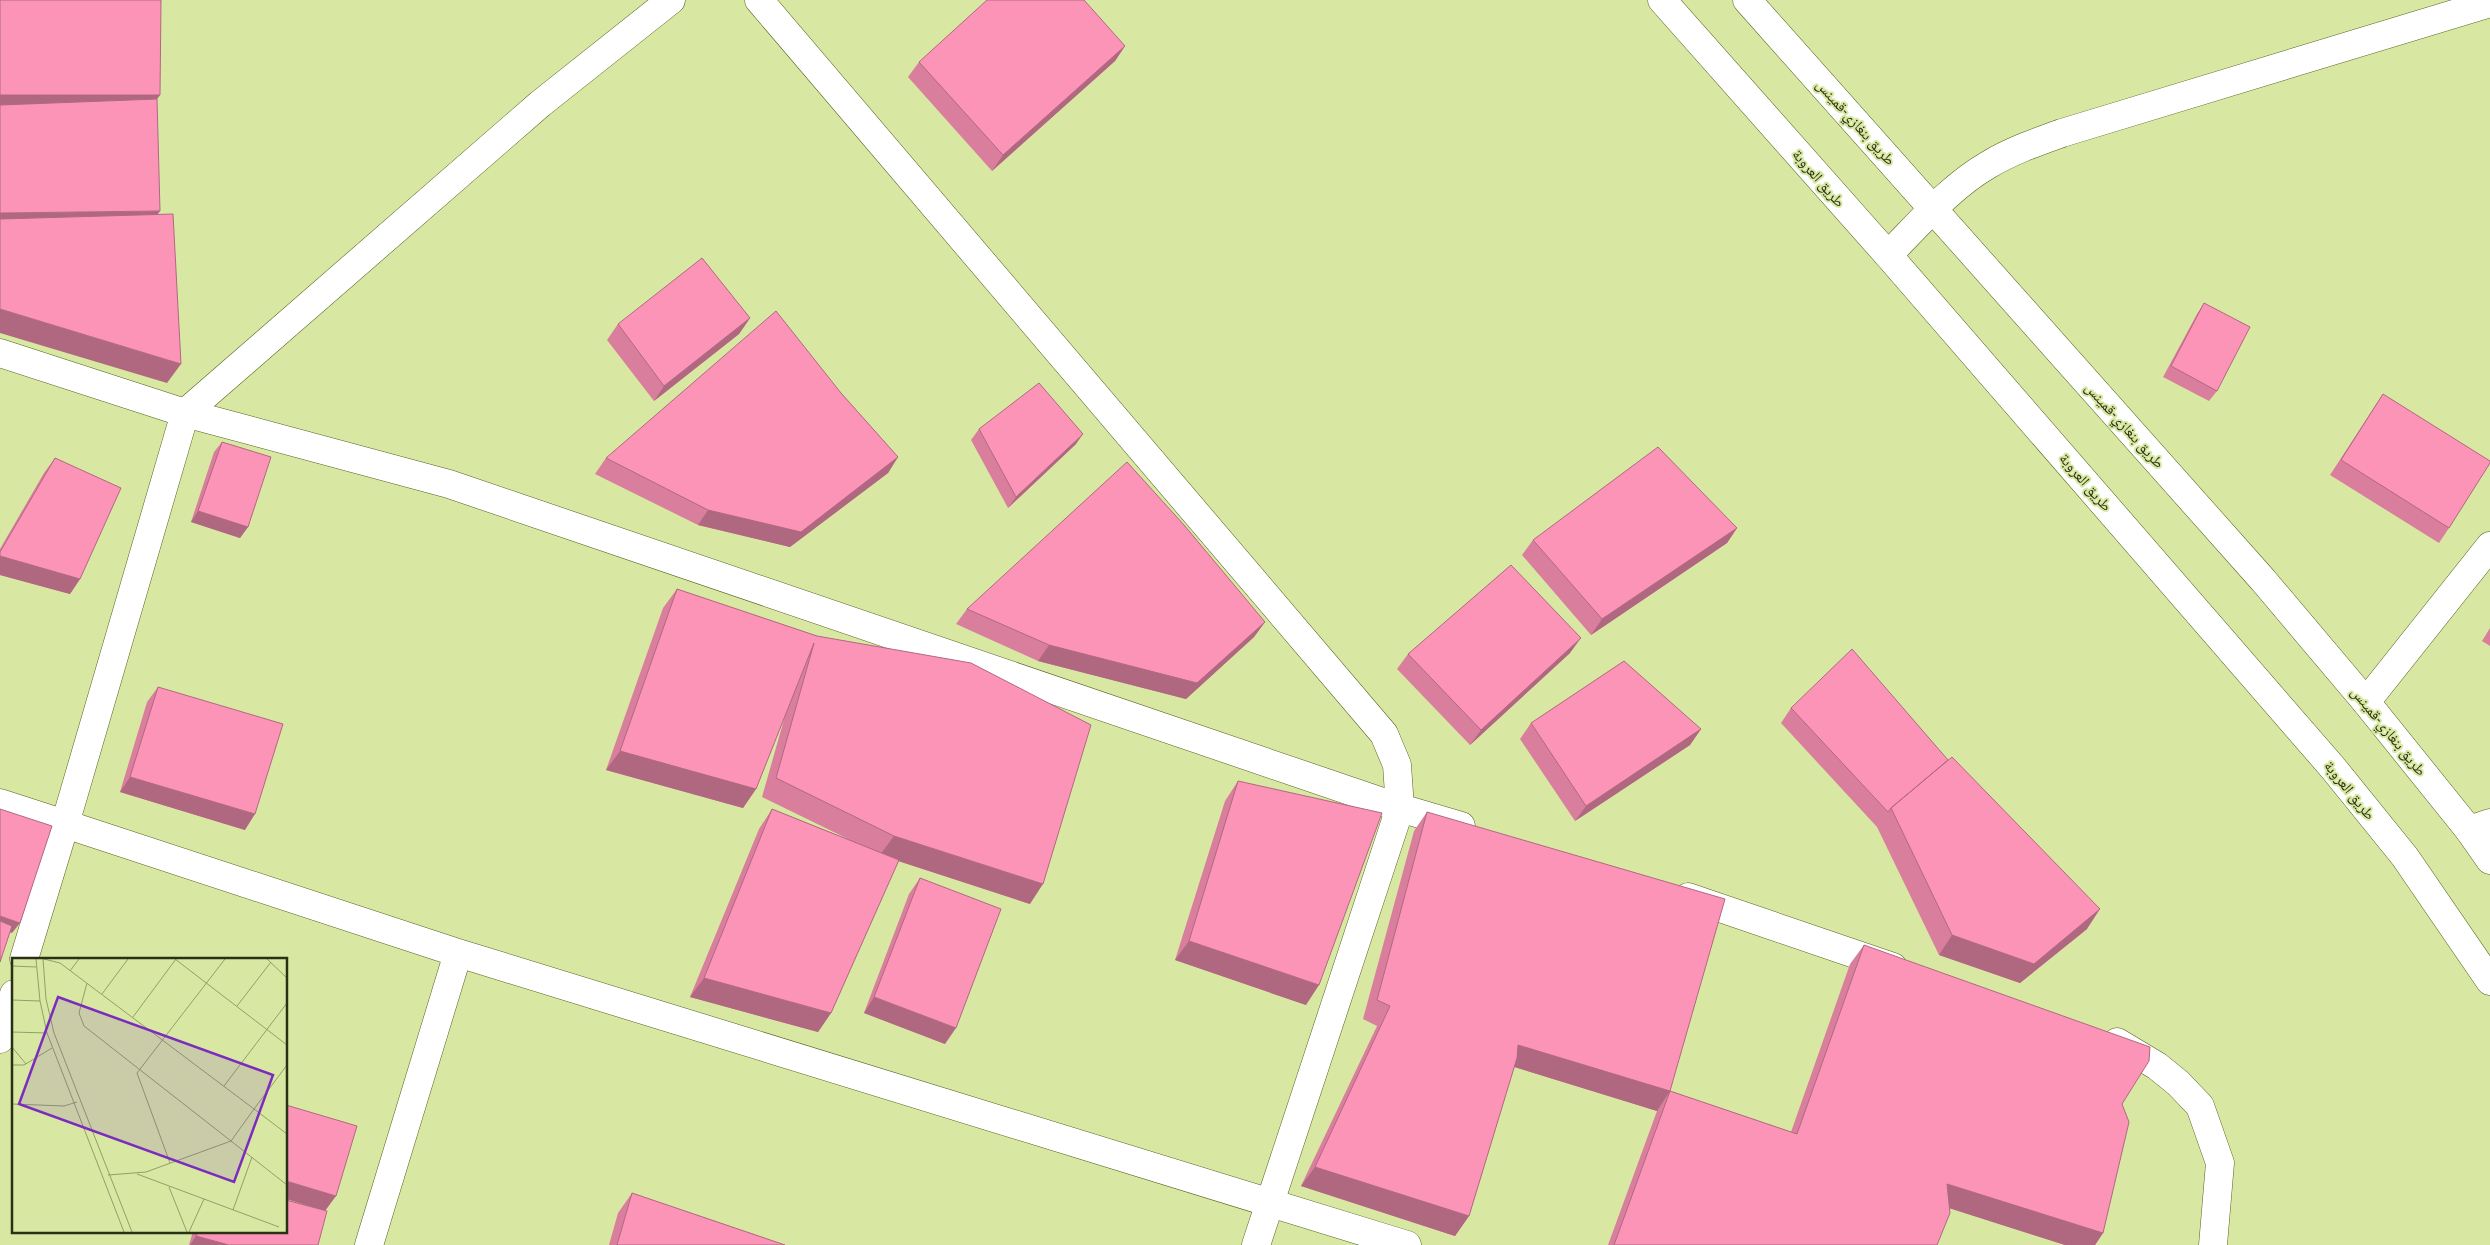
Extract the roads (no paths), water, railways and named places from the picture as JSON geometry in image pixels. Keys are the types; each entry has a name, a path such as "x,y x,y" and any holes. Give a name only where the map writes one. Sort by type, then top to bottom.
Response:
{"street":[{"path":"24,958 185,413 540,104 671,0"},
{"path":"759,0 1384,734 1397,765 1400,808 1256,1245"},
{"name":"طريق العروبة","path":"1662,0 1888,255 2333,768 2405,857 2490,981"},
{"name":"طريق بنغازي-قمينس","path":"1747,0 2263,580 2366,702 2480,826 2490,860"},
{"path":"1888,255 1960,185 1987,165 2023,147 2062,133 2490,3"},
{"path":"0,353 185,413 449,484 1400,808 1484,833"},
{"path":"2366,702 2490,546"},
{"path":"0,803 458,952 1407,1245"},
{"path":"1660,888 1915,974"},
{"path":"370,1245 458,952"},
{"path":"0,1039 12,1000"},
{"path":"2094,1034 2122,1044 2157,1066 2200,1106 2220,1162 2213,1245"}]}
